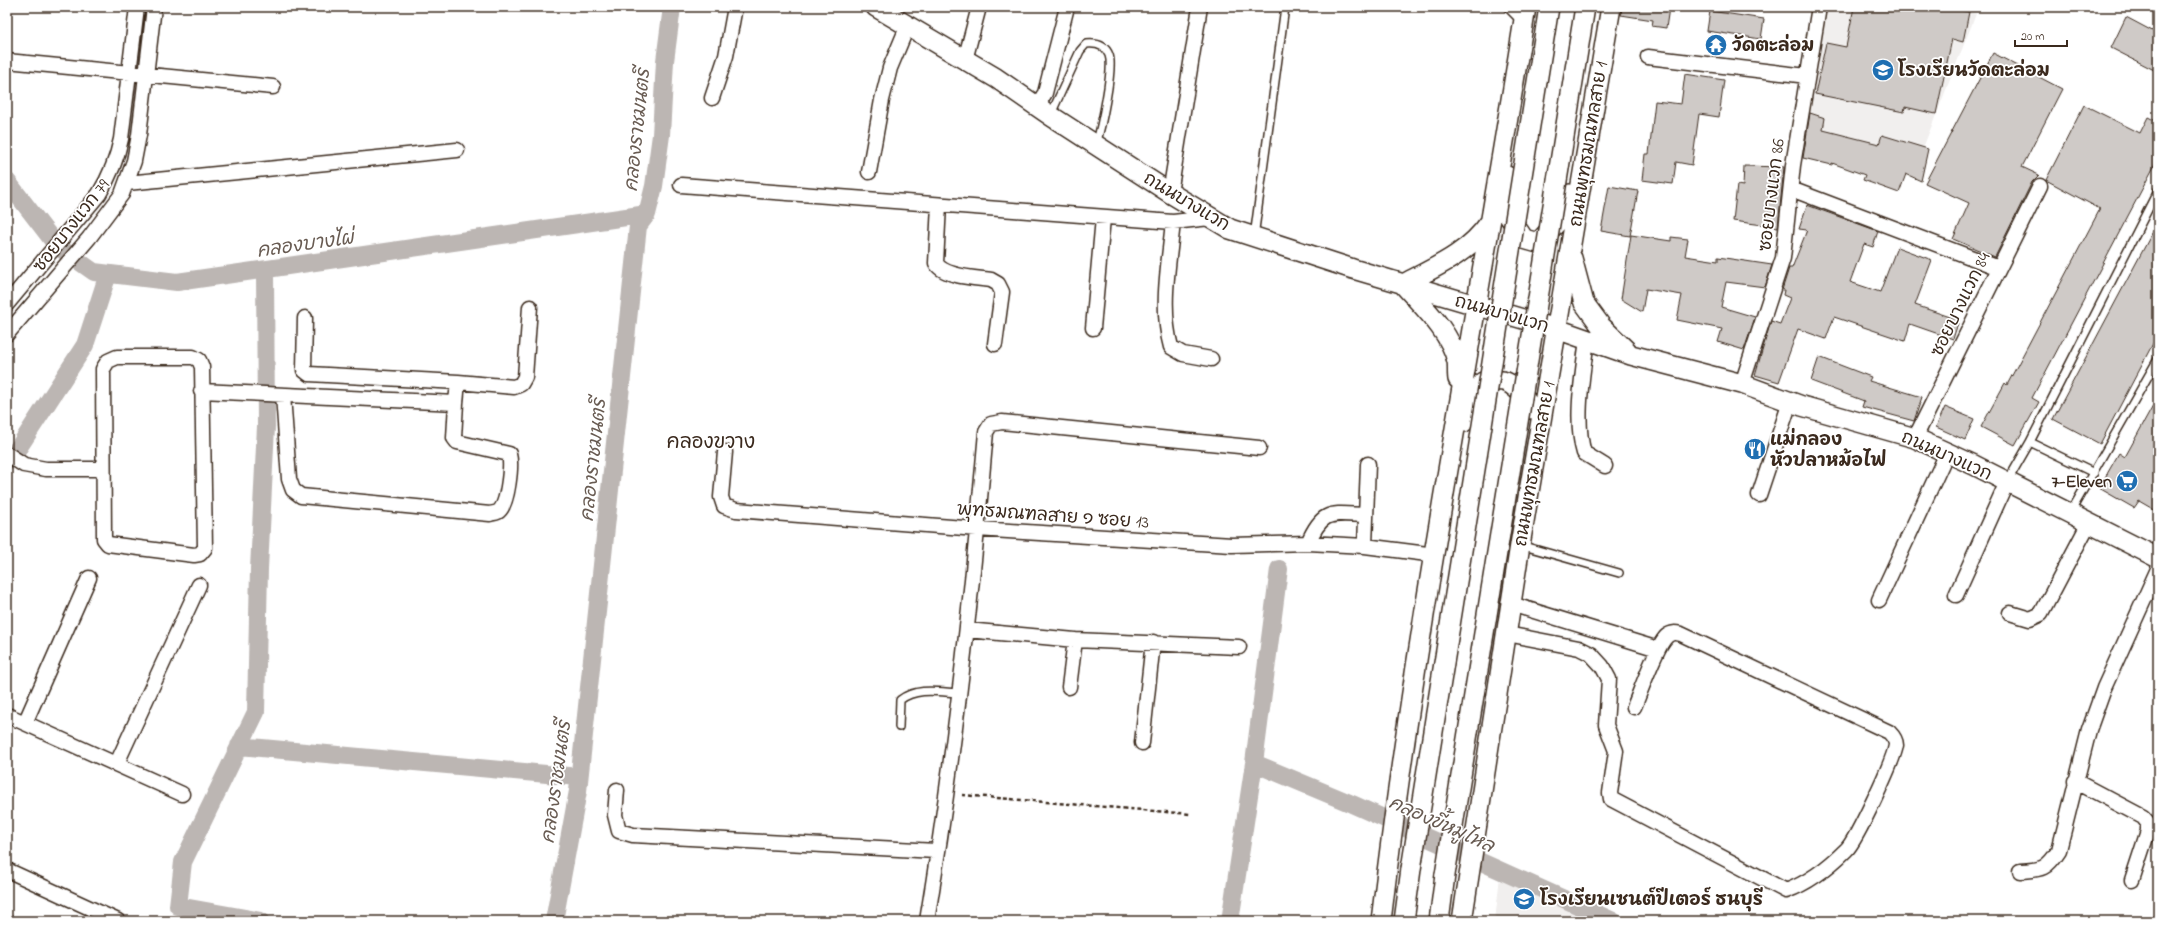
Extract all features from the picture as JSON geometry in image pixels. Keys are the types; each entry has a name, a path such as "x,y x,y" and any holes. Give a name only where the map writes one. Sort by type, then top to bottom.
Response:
{"main road":[{"name":"ถนนบางแวก","path":"876,7 965,60 1170,194 1230,229 1403,284 1557,329 1631,355 1742,384 1790,402 1915,438 2070,513 2158,558"},
{"path":"1404,921 1411,869 1549,7"},
{"name":"ถนนพุทธมณฑลสาย 1","path":"1439,921 1445,875 1585,7"},
{"name":"ถนนพุทธมณฑลสาย 1","path":"1462,921 1520,545 1611,7"},
{"path":"1381,921 1404,757 1459,403 1525,15"},
{"path":"1506,126 1508,215 1524,239 1538,243 1563,216 1594,108"},
{"path":"1459,403 1457,361 1447,339 1430,315 1403,284 1457,255 1480,236 1491,220"},
{"path":"1570,251 1584,303 1601,326 1631,355"},
{"path":"1450,462 1474,395 1483,382 1504,381 1519,391 1529,405 1530,486"}],"street":[{"name":"ซอยบางแวก 79","path":"7,304 64,234 100,194 109,179 122,139 137,7"},
{"name":"ซอยบางแวก 79","path":"7,334 115,205 127,183 134,161 139,134 154,7"},
{"path":"712,98 726,56 735,7"},
{"path":"965,60 979,7"},
{"path":"1044,111 1045,93 1067,7"},
{"path":"1170,194 1200,7"},
{"name":"ซอยบางแวก 86","path":"1742,384 1783,258 1793,165 1818,7"},
{"path":"869,172 882,100 890,68 908,25"},
{"path":"1648,57 1807,76"},
{"path":"7,62 273,87"},
{"path":"127,183 457,150"},
{"path":"681,185 1103,218 1173,222 1210,218"},
{"name":"ซอยบางแวก 84","path":"1915,438 2040,186"},
{"path":"1791,189 1999,268"},
{"path":"939,205 936,263 939,269 946,272 991,280 998,284 1002,292 995,344"},
{"path":"1093,328 1103,218"},
{"path":"1173,222 1165,316 1169,340 1171,347 1183,354 1211,360"},
{"path":"305,318 304,370 309,374 458,382 514,387 521,384 525,377 530,307"},
{"path":"1587,339 1581,395 1581,442 1584,453 1605,466"},
{"path":"117,357 193,357 199,360 202,368 201,391 205,548 200,554 194,555 108,544 104,539 103,369 108,361 117,357"},
{"path":"280,395 289,479 293,490 301,496 490,514 498,512 504,505 511,462 510,458 508,454 458,442 454,438 458,382"},
{"path":"201,391 456,403"},
{"path":"1759,495 1790,402"},
{"path":"931,921 936,851 959,693 986,432 991,424 1002,422 1259,448"},
{"name":"พุทธมณฑลสาย ๑ ซอย 13","path":"725,452 721,497 724,506 751,511 977,529 1232,545 1308,544 1365,546 1435,555"},
{"path":"1879,600 1947,453"},
{"path":"7,454 24,465 46,469 103,469"},
{"path":"1365,546 1368,464"},
{"path":"1956,595 2007,482"},
{"path":"1308,544 1315,527 1323,517 1335,514 1366,515"},
{"path":"2010,613 2030,619 2041,614 2089,523"},
{"path":"2020,871 2037,870 2050,865 2059,850 2075,781 2089,730 2104,688 2158,569"},
{"path":"24,723 89,578"},
{"path":"117,763 199,585"},
{"path":"1511,604 1658,649"},
{"path":"966,630 1075,640 1153,642 1239,647"},
{"path":"1507,634 1579,648 1591,654 1602,666 1609,679 1606,725 1616,751 1610,793 1611,799 1615,803 1786,891 1799,886 1822,871 1848,849 1881,785 1896,745 1894,737 1889,732 1681,634 1672,632 1666,636 1658,649 1634,707"},
{"path":"1069,687 1075,640"},
{"path":"1142,743 1153,642"},
{"path":"7,715 117,763 182,794"},
{"path":"2075,781 2143,817 2148,823 2148,831 2132,880"},
{"path":"617,790 615,816 619,831 633,835 936,851"},
{"path":"7,870 118,921"}],"lane":[{"path":"1254,237 1286,7"},
{"path":"1507,7 1512,13 1525,15"},
{"path":"1044,111 1083,47 1086,44 1096,43 1105,49 1110,56 1109,76 1100,131 1096,145"},
{"path":"2007,482 2030,442 2158,190"},
{"path":"2070,513 2158,359"},
{"path":"2030,442 2094,473"},
{"path":"1520,545 1619,573"},
{"path":"899,728 900,700 907,695 922,691 959,693"}],"path":[{"path":"945,793 1190,814"}],"shaded area":[{"name":"โรงเรียนวัดตะล่อม","path":"1823,7 1943,7 1976,14 1917,163 1910,172 1799,143"},
{"name":"โรงเรียนเซนต์ปีเตอร์ ธนบุรี","path":"1500,876 1602,921 1495,921"}],"building":[{"path":"1622,7 1669,8 1666,28 1652,26 1653,20 1621,15"},
{"path":"1854,7 1946,7 1969,12 1963,42 1952,39 1936,114 1905,107 1904,112 1815,94 1826,43 1846,47"},
{"path":"1710,11 1764,19 1761,39 1707,31"},
{"path":"2126,17 2158,34 2158,72 2111,48"},
{"path":"1993,53 2062,89 2022,167 2039,175 2032,182 1995,257 1953,239 1969,203 1925,183"},
{"path":"1685,74 1724,80 1719,117 1699,114 1692,165 1676,162 1673,184 1642,180 1645,154 1649,154 1655,101 1681,104"},
{"path":"2084,105 2140,133 2148,117 2158,122 2158,159 2032,398 2039,402 2015,445 1981,427 2005,383 2007,385 2100,209 2046,180"},
{"path":"1810,113 1825,118 1823,130 1879,144 1882,135 1928,149 1921,181 1906,174 1899,193 1863,180 1865,175 1832,163 1832,165 1803,158"},
{"path":"1744,166 1784,167 1778,227 1733,221 1737,185 1743,186"},
{"path":"1609,186 1638,191 1630,236 1601,231"},
{"path":"1807,205 1878,231 1873,247 1864,244 1850,282 1880,292 1897,247 1932,260 1915,305 1959,320 1953,339 1910,324 1905,341 1834,317 1826,339 1798,329 1779,382 1755,375 1771,321 1780,324 1790,298 1783,295 1784,290 1782,290 1789,268 1792,268 1807,230 1799,229"},
{"path":"2158,222 2158,334 2100,444 2053,419"},
{"path":"1631,235 1671,241 1671,237 1688,239 1685,256 1718,261 1718,257 1772,265 1765,287 1726,282 1721,307 1755,317 1744,350 1718,342 1722,329 1677,320 1682,295 1646,289 1642,312 1621,299"},
{"path":"1819,357 1871,377 1869,381 1922,397 1914,421 1862,407 1864,401 1811,381"},
{"path":"2158,397 2158,512 2139,501 2134,508 2099,488 2119,453 2125,457"},
{"path":"1945,407 1974,419 1965,440 1936,427"}],"waterway":[{"name":"คลองราชมนตรี","path":"554,921 578,791 638,226 647,214 654,186 661,135 665,61 672,7"},
{"name":"คลองบางไผ่","path":"7,181 57,246 94,272 177,282 647,214"},
{"path":"261,921 178,906 183,862 256,712 259,569 266,426 265,270"},
{"path":"7,462 19,447 85,345 108,274"},
{"path":"1230,921 1254,763 1279,569"},
{"path":"239,746 579,777"},
{"name":"คลองขี้หมูไหล","path":"1254,763 1352,804 1613,921"}],"place":[{"name":"วัดตะล่อม","path":"1716,45"},
{"name":"โรงเรียนวัดตะล่อม","path":"1883,70"},
{"name":"แม่กลอง หัวปลาหม้อไฟ","path":"1755,449"},
{"name":"7-Eleven","path":"2127,481"},
{"name":"โรงเรียนเซนต์ปีเตอร์ ธนบุรี","path":"1524,899"}],"district":[{"name":"คลองขวาง","path":"711,441"}]}
